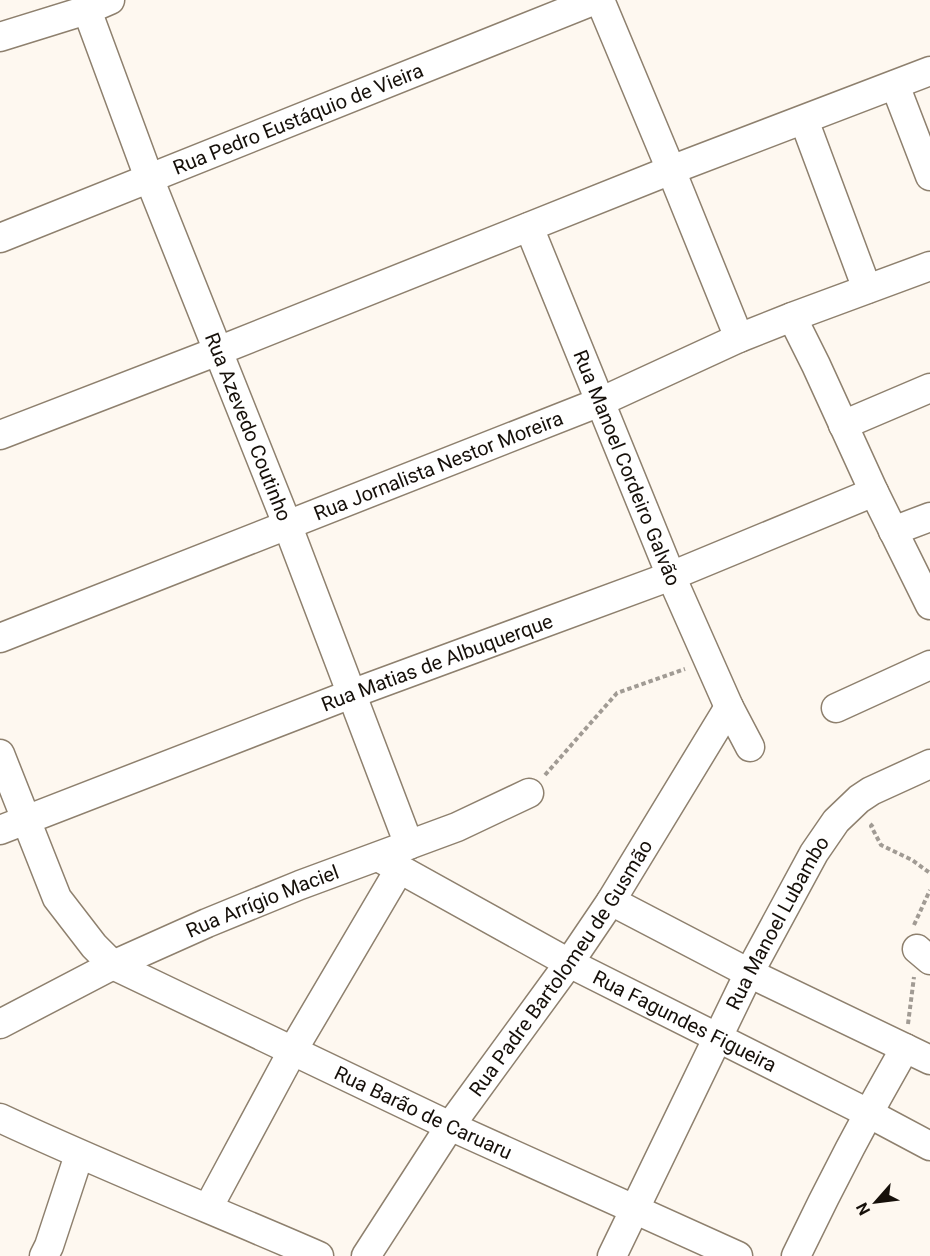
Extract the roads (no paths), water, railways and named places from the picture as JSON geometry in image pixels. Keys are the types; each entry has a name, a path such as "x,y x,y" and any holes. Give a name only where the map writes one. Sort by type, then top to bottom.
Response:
{"street":[{"path":"598,0 671,170 739,338"},
{"name":"Rua Pedro Eustáquio de Vieira","path":"0,238 598,0"},
{"path":"0,37 99,5"},
{"name":"Rua Azevedo Coutinho","path":"99,5 149,178 287,524 351,694 395,857"},
{"path":"0,435 218,351 671,170 930,71"},
{"path":"895,85 930,176"},
{"path":"804,120 867,289"},
{"name":"Rua Manoel Cordeiro Galvão","path":"529,227 671,576 729,707 750,747"},
{"name":"Rua Jornalista Nestor Moreira","path":"0,638 600,402 739,338 930,266"},
{"path":"792,317 930,605"},
{"path":"843,425 930,388"},
{"name":"Rua Matias de Albuquerque","path":"12,825 351,694 671,576 874,492"},
{"path":"893,531 930,517"},
{"path":"836,708 930,665"},
{"name":"Rua Padre Bartolomeu de Gusmão","path":"366,1256 450,1126 569,963 611,901 729,707"},
{"name":"Rua Barão de Caruaru","path":"0,754 12,825 57,898 94,946 113,964 450,1126 738,1256"},
{"name":"Rua Manoel Lubambo","path":"612,1256 749,972 819,845 836,821 859,799 871,791 930,764"},
{"name":"Rua Arrígio Maciel","path":"0,1024 113,964 290,889 395,857 529,793"},
{"path":"208,1208 395,857"},
{"name":"Rua Fagundes Figueira","path":"395,857 569,963 930,1146"},
{"path":"611,901 917,1054 868,1113 796,1256"},
{"path":"0,1118 79,1155 319,1256"},
{"path":"44,1256 79,1155"}]}
